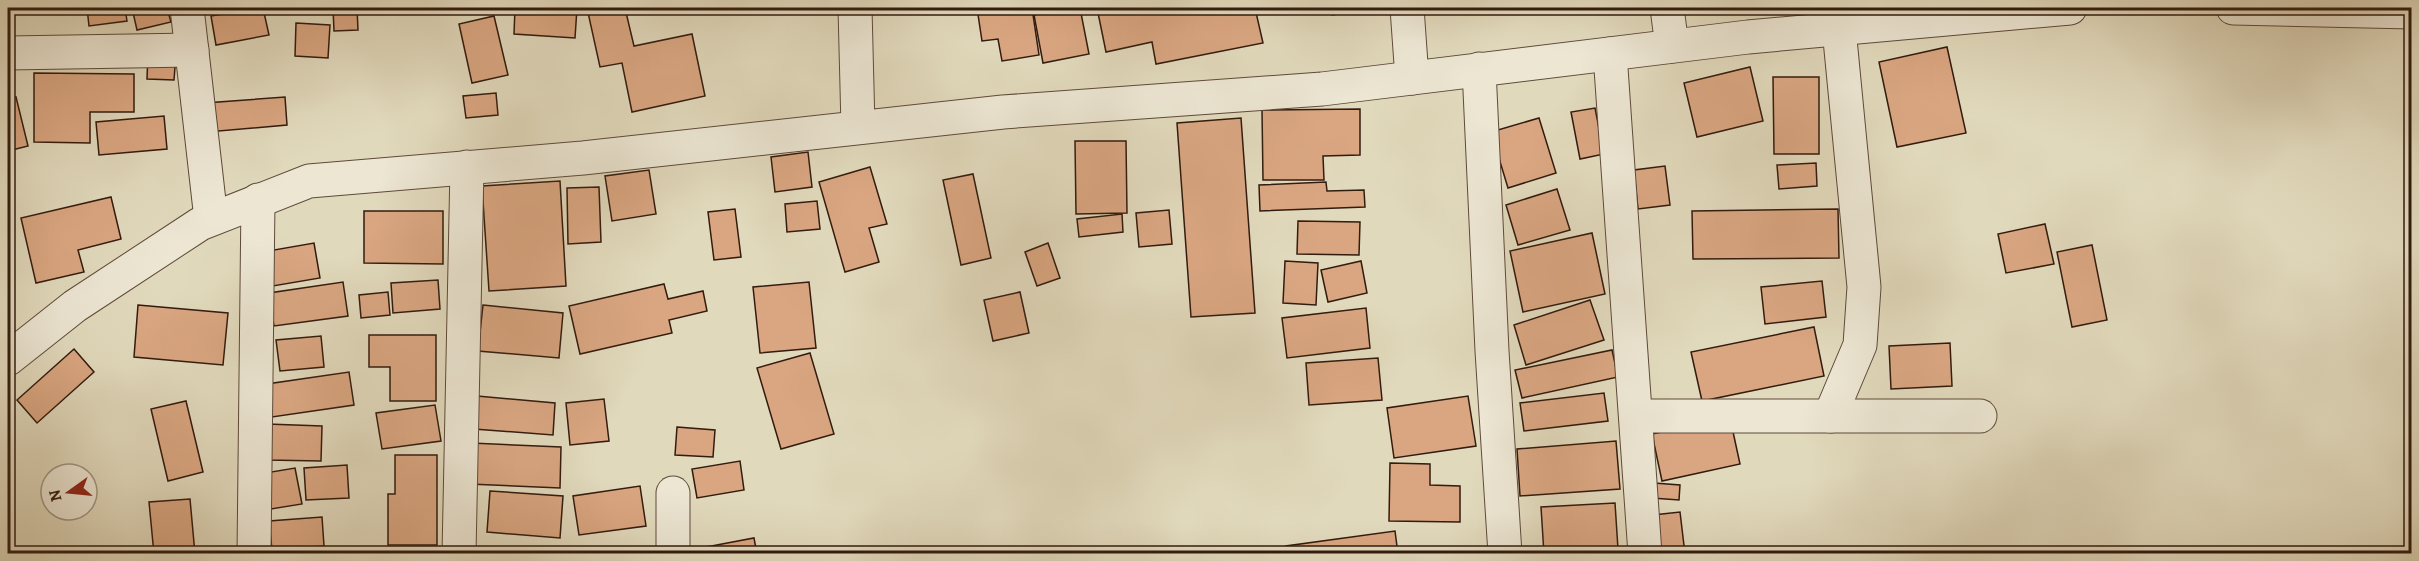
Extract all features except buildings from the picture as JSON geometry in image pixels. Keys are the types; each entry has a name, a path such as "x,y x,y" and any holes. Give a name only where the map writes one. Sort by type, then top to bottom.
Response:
{"street":[{"path":"187,8 211,219"},
{"path":"855,8 858,128"},
{"path":"1407,8 1412,78"},
{"path":"1667,8 1672,46"},
{"path":"8,359 75,306 200,224 309,181 583,158 1003,112 1322,89 1672,46 2070,8"},
{"path":"2233,8 2412,12"},
{"path":"1830,416 1860,345 1864,287 1839,29"},
{"path":"8,53 192,50"},
{"path":"1610,54 1646,554"},
{"path":"1479,69 1492,351 1505,554"},
{"path":"459,554 467,167"},
{"path":"254,554 258,201"},
{"path":"1636,416 1980,416"},
{"path":"673,493 673,554"}]}
